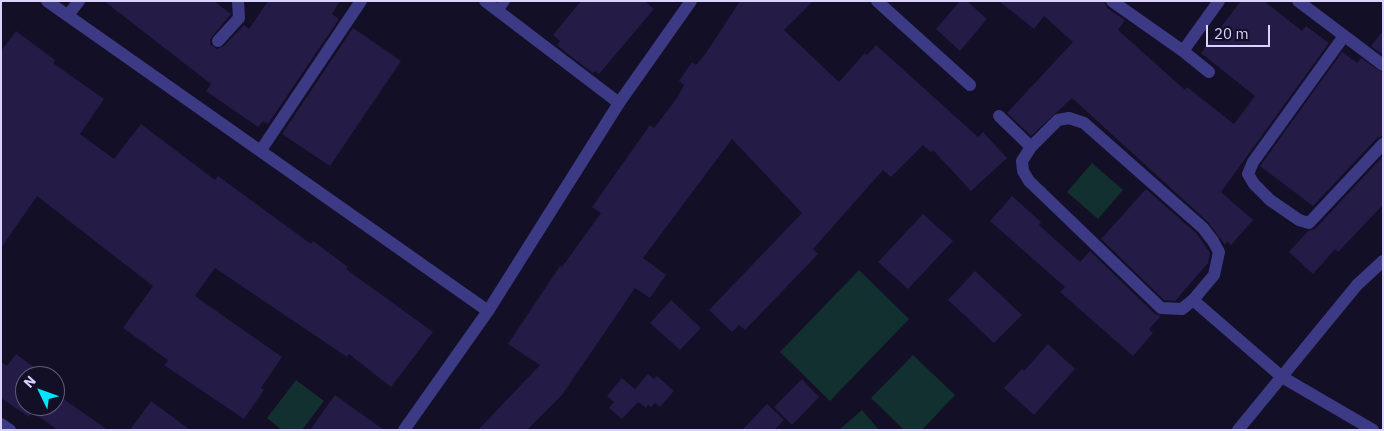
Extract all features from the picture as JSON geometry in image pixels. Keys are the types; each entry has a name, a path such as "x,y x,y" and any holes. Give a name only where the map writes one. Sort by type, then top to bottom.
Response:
{"street":[{"path":"47,1 488,311"},
{"path":"68,15 79,1"},
{"path":"218,41 239,18 238,1"},
{"path":"261,150 361,1"},
{"path":"485,1 502,6 619,103"},
{"path":"404,430 488,311 619,103 691,1"},
{"path":"877,1 970,85"},
{"path":"1112,1 1183,51 1209,72"},
{"path":"1183,51 1219,1"},
{"path":"1298,1 1383,65"},
{"path":"1344,36 1253,162 1248,174 1254,184 1270,200 1299,220 1309,223 1383,144"},
{"path":"999,116 1031,147"},
{"path":"1069,118 1084,123 1203,228 1219,252 1214,275 1194,300 1182,309 1161,308 1029,181 1023,171 1022,161 1031,147 1058,120 1069,118"},
{"path":"1238,430 1357,285 1383,262"},
{"path":"1194,300 1282,377 1373,430"},
{"path":"1,424 10,430"}],"green space":[{"path":"1092,163 1123,190 1098,219 1067,192"},
{"path":"859,270 909,319 830,401 780,352"},
{"path":"913,355 955,395 922,430 904,430 871,398"},
{"path":"296,380 324,401 302,430 282,430 267,418"},
{"path":"862,410 879,430 839,430"}],"building":[{"path":"104,1 214,1 231,14 210,39 210,44 217,49 224,46 244,25 249,29 268,1 340,1 332,14 339,19 268,124 263,121 258,127 206,91 211,84"},
{"path":"581,1 645,1 654,9 599,74 595,71 593,73 557,45 560,41 553,35"},
{"path":"740,1 813,1 784,30 839,82 865,53 867,55 876,45 978,137 983,132 1007,158 971,191 933,150 931,152 923,145 891,177 883,170 813,249 818,254 745,330 739,325 732,332 709,310 802,213 732,139 643,258 666,275 650,298 635,288 562,395 527,430 478,430 540,365 508,344 560,266 562,267 601,213 592,207 650,125 654,128 677,98 684,85 679,81 692,62 696,65 706,53"},
{"path":"960,1 967,1 987,19 960,51 936,29"},
{"path":"999,1 1104,1 1107,8 1125,20 1118,30 1185,90 1187,87 1234,124 1255,96 1201,53 1241,1 1264,1 1302,31 1306,26 1329,43 1221,192 1253,220 1231,245 1227,242 1225,245 1208,222 1072,98 1031,136 1007,113 1073,42 1044,16 1034,29"},
{"path":"353,28 401,61 330,166 282,134"},
{"path":"16,31 55,60 53,63 104,99 80,134 114,159 141,124 215,180 218,176 311,244 313,241 348,267 346,269 433,332 391,387 349,354 347,357 215,268 195,296 282,357 261,388 264,390 244,419 164,365 168,360 123,328 153,286 37,196 1,248 1,51"},
{"path":"1383,31 1383,55 1371,46"},
{"path":"1342,52 1357,63 1361,58 1383,73 1383,136 1377,138 1313,206 1260,166"},
{"path":"1383,156 1383,205 1338,252 1335,249 1313,274 1289,252 1308,231 1315,229"},
{"path":"1146,189 1197,234 1210,253 1208,263 1175,301 1164,300 1101,239"},
{"path":"1012,196 1041,222 1039,225 1080,262 1090,251 1155,314 1161,316 1149,329 1153,333 1133,356 1060,292 1065,287 990,221"},
{"path":"923,214 953,241 908,289 878,262"},
{"path":"975,271 1022,315 994,343 948,300"},
{"path":"671,300 701,328 680,350 650,323"},
{"path":"1048,344 1075,369 1034,415 1004,388 1022,369 1024,371"},
{"path":"16,354 32,366 15,366 15,408 1,398 1,362 7,366"},
{"path":"648,374 654,379 657,376 674,391 660,407 655,403 651,407 648,405 646,408 638,402 622,419 609,408 614,402 607,396 622,378 635,389"},
{"path":"802,379 819,397 792,425 774,407"},
{"path":"335,395 384,430 310,430"},
{"path":"65,400 108,430 58,430 38,416 65,416"},
{"path":"151,401 190,430 130,430"},
{"path":"767,404 784,420 774,430 742,430"}]}
